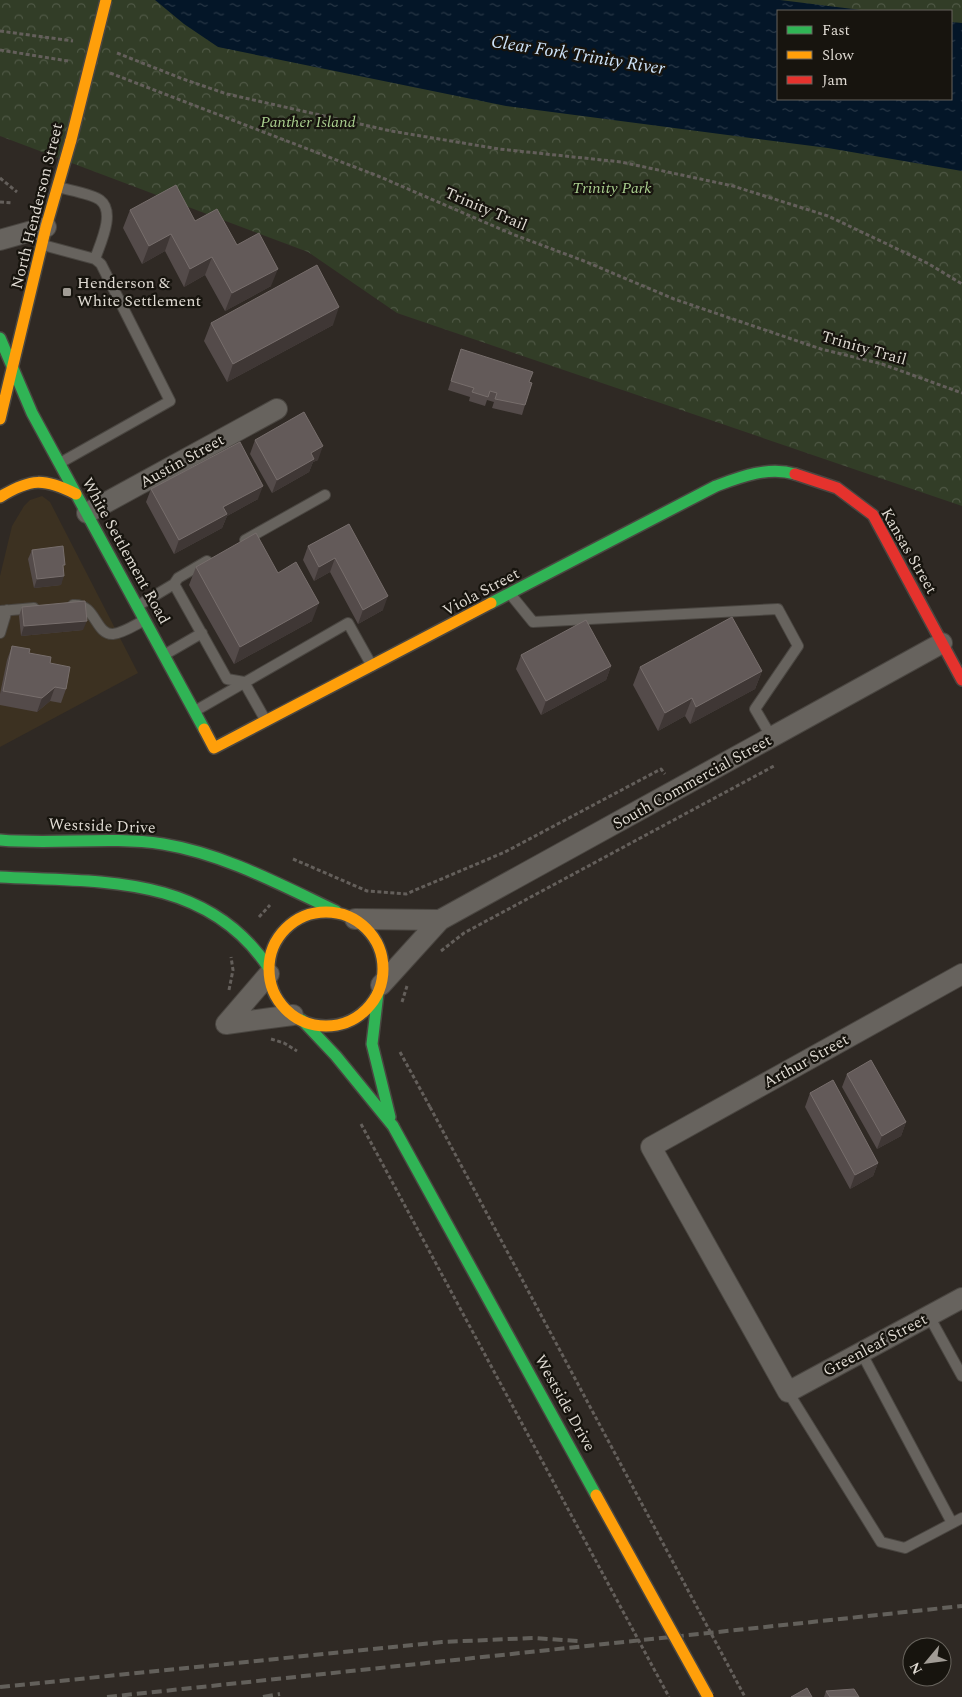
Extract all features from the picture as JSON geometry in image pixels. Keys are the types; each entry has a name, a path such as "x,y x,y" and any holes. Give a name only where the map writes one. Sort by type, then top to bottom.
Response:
{"main road":[{"name":"North Henderson Street","path":"0,419 14,368 44,236 106,0"},
{"name":"White Settlement Road","path":"0,338 32,413 214,748"},
{"name":"Kansas Street","path":"765,473 788,472 837,488 873,516 962,680"},
{"name":"Viola Street","path":"214,748 716,486 751,473 765,473"},
{"path":"0,497 23,483 43,480 55,482 76,494"},
{"name":"Westside Drive","path":"0,840 103,839 163,844 217,856 347,916"},
{"path":"0,877 157,889 212,912 240,932 268,971"},
{"path":"325,911 347,916 370,932 379,947 383,963 379,989 370,1005 358,1016 343,1024 327,1026 310,1024 297,1018 281,1005 272,989 268,971 270,952 278,936 291,922 307,914 325,911"},
{"name":"Westside Drive","path":"379,989 372,1044 392,1126"},
{"name":"Westside Drive","path":"297,1018 336,1056 392,1126 708,1697"}],"street":[{"path":"0,240 44,236"},
{"name":"Austin Street","path":"87,513 277,409"},
{"name":"South Commercial Street","path":"379,989 440,920 772,738 942,642"},
{"name":"South Commercial Street","path":"347,916 440,920"},
{"path":"268,971 226,1024 297,1018"},
{"name":"Arthur Street","path":"788,1392 651,1147 962,974"},
{"name":"Greenleaf Street","path":"788,1392 962,1298"}],"lane":[{"path":"57,186 100,200 106,209 107,217 95,259"},
{"path":"44,236 95,259 101,264 170,401 60,464"},
{"path":"238,544 325,495"},
{"path":"137,606 174,584 178,578 221,553"},
{"path":"174,584 227,679 244,682"},
{"path":"510,595 532,622 778,609 798,646 755,709 772,738"},
{"path":"61,606 80,604 89,610 105,632 113,634 145,620"},
{"path":"0,633 3,611 43,608"},
{"path":"194,711 348,623 373,666"},
{"path":"164,655 202,633"},
{"path":"244,682 266,721"},
{"path":"929,1316 962,1376"},
{"path":"861,1352 952,1523"},
{"path":"788,1392 882,1542 905,1548 962,1518"}],"path":[{"path":"0,31 75,41"},
{"path":"0,50 78,62"},
{"path":"111,51 227,94 391,131 499,149 621,162 733,186 828,216 929,264 962,284"},
{"name":"Trinity Trail","path":"106,71 378,176 512,234 584,261 674,299 821,349 882,364 962,393"},
{"path":"0,178 17,192"},
{"path":"0,202 12,203"},
{"path":"438,953 464,934 495,916 774,766"},
{"path":"293,859 367,891 406,894 506,852 660,769 678,790"},
{"path":"256,919 274,899"},
{"path":"227,995 233,970 230,950"},
{"path":"402,1004 408,986 414,979"},
{"path":"267,1038 284,1043 298,1052"},
{"path":"399,1047 745,1697"},
{"path":"356,1116 669,1697"}],"shaded area":[{"path":"42,496 50,502 138,673 0,747 0,576 12,526 24,506 30,500"}],"green space":[{"name":"Trinity Park","path":"0,0 962,0 962,506 397,313 308,252 0,136"}],"water":[{"name":"Clear Fork Trinity River","path":"155,0 780,0 861,10 777,10 777,100 952,100 952,22 962,23 962,171 828,148 506,106 218,47 184,24"}],"building":[{"path":"176,185 195,221 217,209 237,245 259,233 278,269 232,293 212,257 190,269 171,234 149,246 130,210"},
{"path":"317,265 339,307 233,364 211,323"},
{"path":"461,349 533,372 529,382 532,383 525,405 495,399 497,393 490,391 488,397 472,392 474,388 451,381"},
{"path":"304,412 323,446 311,453 314,459 277,480 255,440"},
{"path":"240,442 263,486 223,507 227,514 179,540 151,489"},
{"path":"349,524 388,596 363,610 335,558 319,567 308,546"},
{"path":"256,533 278,573 296,562 319,603 240,647 196,567"},
{"path":"63,546 64,576 37,579 32,550"},
{"path":"85,601 87,621 24,626 22,607"},
{"path":"732,617 762,671 696,707 692,698 665,713 640,667"},
{"path":"586,620 611,666 546,701 521,655"},
{"path":"12,646 30,649 29,653 51,657 50,663 70,667 66,689 55,687 42,698 3,691"},
{"path":"871,1060 906,1122 882,1136 847,1074"},
{"path":"833,1080 878,1163 855,1175 810,1093"},
{"path":"807,1688 812,1697 791,1697"},
{"path":"854,1689 859,1697 830,1697 826,1691"}],"railway":[{"path":"107,1697 962,1606"},
{"path":"0,1687 442,1642 533,1638 579,1641"},
{"path":"263,1697 280,1694"}],"traffic: fast":[{"path":"0,338 32,413 204,729"},
{"path":"491,603 716,486 744,476 764,472 775,471 795,474"},
{"path":"0,840 41,842 122,841 163,844 208,855 230,863 336,911"},
{"path":"0,877 112,883 148,889 182,899 214,914 243,937 268,967"},
{"path":"378,993 372,1044 390,1117"},
{"path":"302,1020 336,1056 393,1126"},
{"path":"393,1126 596,1495"}],"traffic: slow":[{"path":"71,140 106,0"},
{"path":"0,419 46,227 71,140"},
{"path":"0,497 20,486 38,482 55,485 76,494"},
{"path":"204,729 214,748 491,603"},
{"path":"326,912 348,916 367,928 379,947 383,969 379,991 367,1010 348,1022 326,1026 304,1022 285,1010 273,991 269,969 273,947 285,928 304,916 326,912"},
{"path":"596,1495 708,1697"}],"traffic: jam":[{"path":"795,474 837,488 873,515 962,680"}],"place":[{"name":"Henderson & White Settlement","path":"67,292"}],"park label":[{"name":"Panther Island","path":"308,122"}]}
